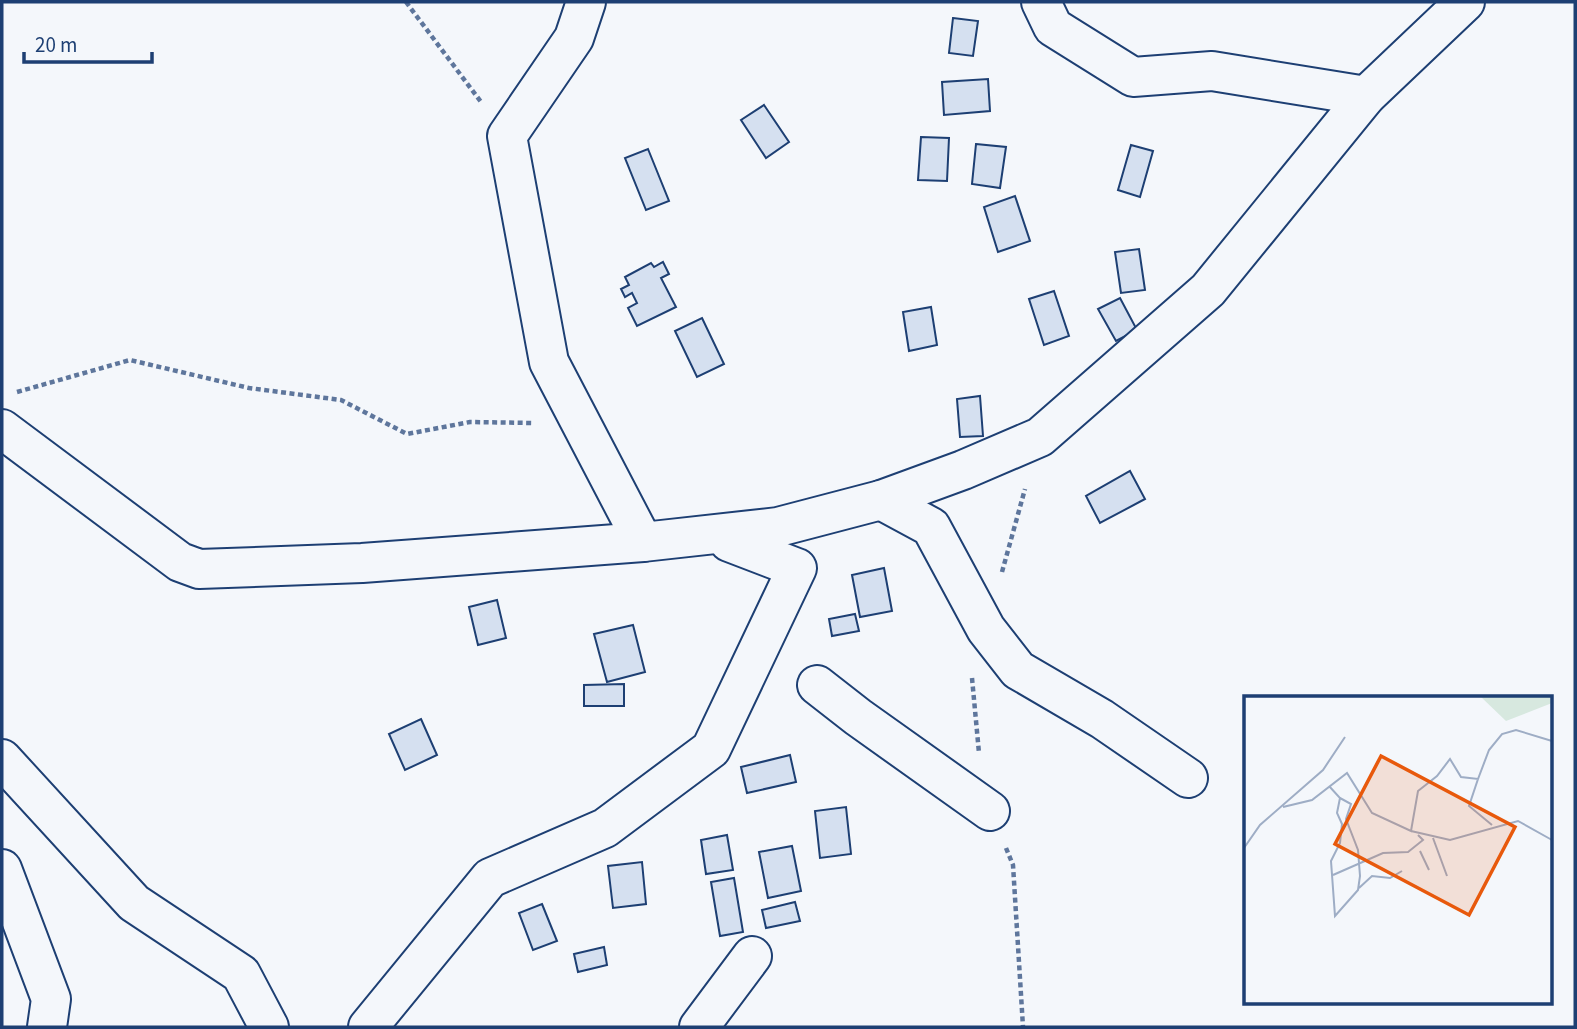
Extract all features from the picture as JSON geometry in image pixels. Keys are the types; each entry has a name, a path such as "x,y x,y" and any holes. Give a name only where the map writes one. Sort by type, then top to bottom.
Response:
{"street":[{"path":"586,2 574,38 507,136 549,362 643,542"},
{"path":"1041,2 1053,27 1133,76 1212,71 1366,96"},
{"path":"2,429 180,562 199,569 362,562 643,542 778,527 881,500 963,470 1040,437 1208,290 1366,96 1465,2"},
{"path":"881,500 931,527 986,629 1018,670 1102,719 1188,778"},
{"path":"368,1027 491,878 605,828 710,749 797,568 729,542"},
{"path":"817,685 990,811"},
{"path":"2,759 134,903 241,974 270,1027"},
{"path":"2,869 51,999 47,1027"},
{"path":"699,1027 752,956"}],"path":[{"path":"406,2 507,136"},
{"path":"13,393 130,360 249,388 341,400 407,434 470,422 580,424"},
{"path":"1023,1027 1013,865 984,795 971,680 1040,437"}],"building":[{"path":"953,18 978,21 973,56 949,53"},
{"path":"988,79 990,111 944,115 942,82"},
{"path":"764,105 789,142 766,158 741,120"},
{"path":"921,137 949,138 947,181 918,180"},
{"path":"976,144 1006,147 1000,188 972,184"},
{"path":"1131,145 1153,151 1140,197 1118,190"},
{"path":"648,149 669,201 646,210 625,158"},
{"path":"1015,196 1030,241 998,252 984,207"},
{"path":"1139,249 1145,290 1121,293 1115,252"},
{"path":"663,262 669,274 661,278 676,307 637,326 628,308 637,303 632,293 625,297 621,289 629,285 625,277 651,263 654,267"},
{"path":"1054,291 1069,336 1044,345 1029,299"},
{"path":"1120,298 1137,330 1116,341 1098,309"},
{"path":"931,307 937,345 909,351 903,312"},
{"path":"702,318 724,364 697,377 675,331"},
{"path":"980,396 983,436 960,437 957,399"},
{"path":"1130,471 1145,499 1100,523 1086,496"},
{"path":"884,568 892,611 860,617 852,575"},
{"path":"497,600 506,638 478,645 469,607"},
{"path":"855,614 859,631 832,636 829,619"},
{"path":"633,625 645,672 607,682 594,634"},
{"path":"624,684 624,706 584,706 584,685"},
{"path":"421,719 437,755 405,770 389,734"},
{"path":"790,755 796,782 747,793 741,767"},
{"path":"846,807 851,854 820,858 815,811"},
{"path":"727,835 733,870 706,874 701,840"},
{"path":"792,846 801,891 768,898 759,852"},
{"path":"642,862 646,904 613,908 608,866"},
{"path":"734,878 743,932 720,936 711,882"},
{"path":"795,902 800,921 766,928 762,910"},
{"path":"542,904 557,941 533,950 519,913"},
{"path":"604,947 607,965 578,972 574,954"}]}
